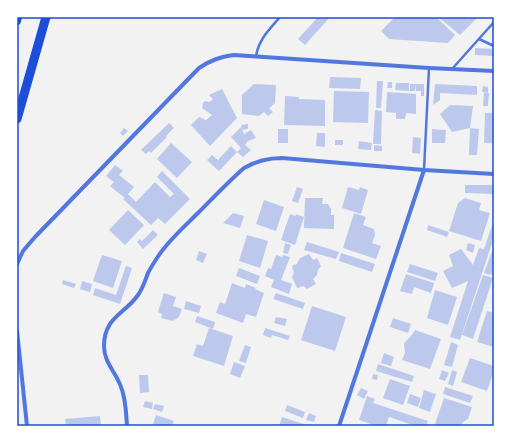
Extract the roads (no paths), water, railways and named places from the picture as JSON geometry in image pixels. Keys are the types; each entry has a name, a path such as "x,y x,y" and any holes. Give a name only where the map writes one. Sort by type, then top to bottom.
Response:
{"highway":[{"path":"17,119 46,17"}],"main road":[{"path":"17,21 18,17"}],"street":[{"path":"17,264 24,251 35,237 199,68 210,61 234,55 494,71"},
{"path":"127,426 125,401 122,389 104,353 107,329 116,315 129,306 138,295 154,263 166,246 238,173 251,164 274,158 494,174"},
{"path":"339,426 424,170"},
{"path":"17,331 27,426"}],"lane":[{"path":"256,56 261,40 280,17"},
{"path":"451,69 494,22"},
{"path":"479,39 494,46"},
{"path":"424,170 429,68"}]}
